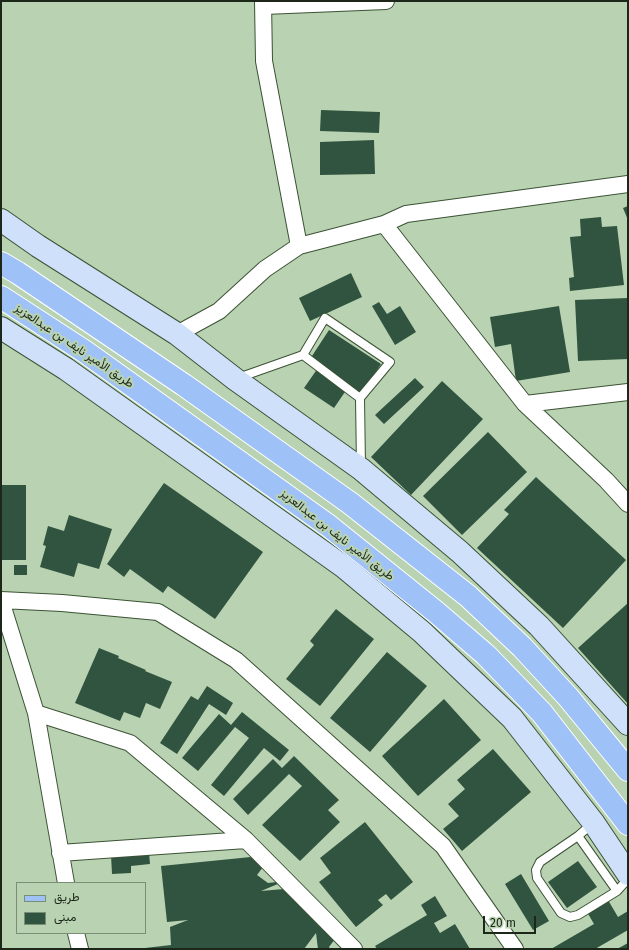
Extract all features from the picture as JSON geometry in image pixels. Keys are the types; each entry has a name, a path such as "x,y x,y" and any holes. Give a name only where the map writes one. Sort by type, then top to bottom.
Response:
{"main road":[{"path":"1,220 38,246 177,334 235,379 361,469 460,552 539,626 628,724"},
{"path":"1,263 184,385 350,502 468,596 522,647 568,697 628,770"},
{"name":"طريق الأمير نايف بن عبدالعزيز","path":"1,297 84,351 329,526 436,612 486,655 542,713 628,824"},
{"path":"1,328 66,369 344,567 410,622 512,718 623,882"}],"street":[{"path":"299,246 264,61 263,4 386,1"},
{"path":"177,334 220,311 265,269 299,246 384,224 406,214 628,184"},
{"path":"384,224 525,404 606,480 628,504"},
{"path":"525,404 628,392"},
{"path":"66,882 36,713 1,601 62,603 158,612 236,660 443,846 515,949"},
{"path":"36,713 130,743 246,840 354,949"},
{"path":"60,853 246,840"},
{"path":"76,934 80,949"}],"lane":[{"path":"235,379 303,355 325,318 390,362 360,398 361,469"},
{"path":"303,355 360,398"},
{"path":"586,829 540,862 536,870 537,878 561,913 570,917 578,915 628,879"}],"building":[{"path":"321,110 380,112 379,133 320,131"},
{"path":"374,140 375,174 320,175 320,142"},
{"path":"628,206 628,220 623,208"},
{"path":"601,217 602,227 617,226 624,285 570,291 569,278 574,277 570,237 581,236 580,219"},
{"path":"351,273 362,297 310,321 299,298"},
{"path":"628,298 628,359 578,361 575,300"},
{"path":"379,302 387,314 400,306 416,332 395,345 372,306"},
{"path":"559,306 570,372 516,381 511,344 495,347 490,317"},
{"path":"329,330 381,364 361,394 349,386 334,408 304,388 320,365 310,359"},
{"path":"415,378 424,387 384,424 375,415"},
{"path":"442,381 483,419 411,495 371,457"},
{"path":"488,432 527,472 462,535 423,496"},
{"path":"536,477 626,560 563,628 477,548 509,514 504,510"},
{"path":"164,483 263,552 215,619 168,586 163,593 130,569 124,577 107,564"},
{"path":"1,485 26,485 26,560 1,560"},
{"path":"69,515 112,529 99,569 78,563 74,577 40,567 46,546 43,545 48,526 64,531"},
{"path":"14,565 27,565 27,575 14,575"},
{"path":"628,603 628,704 578,648"},
{"path":"336,609 374,639 320,706 286,679 314,645 310,641"},
{"path":"99,648 119,656 118,658 146,670 145,671 172,682 160,709 146,703 140,718 124,712 120,721 75,703"},
{"path":"387,652 427,686 370,752 330,718"},
{"path":"207,686 233,703 226,715 209,704 177,754 160,743 191,696 198,700"},
{"path":"444,699 481,740 418,796 382,756"},
{"path":"242,712 289,750 280,761 264,748 224,796 211,785 249,738 235,727 198,771 182,758 219,714 231,725"},
{"path":"493,749 531,792 462,851 443,829 459,816 448,804 465,789 457,780"},
{"path":"294,756 339,800 328,810 340,822 300,861 262,825 302,786 289,774 248,815 233,799 273,759 282,768"},
{"path":"365,822 413,882 391,900 386,894 378,900 383,905 356,927 319,882 331,873 320,858"},
{"path":"149,852 150,864 131,866 131,873 112,874 111,855"},
{"path":"251,857 263,867 257,875 268,883 285,881 261,891 284,889 320,916 321,928 335,939 329,947 330,949 318,949 316,933 304,949 145,948 171,945 170,927 188,920 167,922 161,866"},
{"path":"578,861 597,887 567,908 548,882"},
{"path":"521,874 549,921 533,930 505,884"},
{"path":"435,896 447,916 434,923 440,933 455,924 470,949 377,949 375,946 427,915 421,905"},
{"path":"608,900 618,917 628,911 628,930 595,949 551,949 594,924 587,912"},
{"path":"628,943 628,949 617,949"}]}
